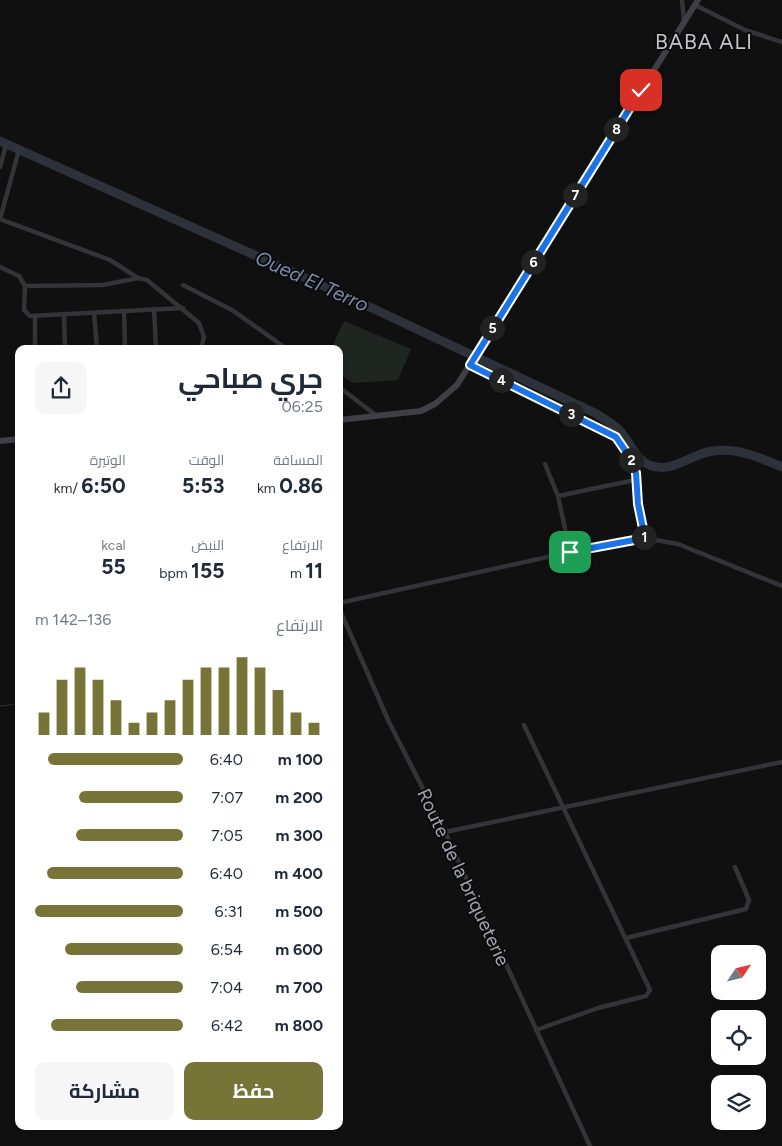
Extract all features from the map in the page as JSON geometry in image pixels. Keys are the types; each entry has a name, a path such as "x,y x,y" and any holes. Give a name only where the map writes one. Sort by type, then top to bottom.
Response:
{"main road":[{"path":"343,420 412,414 429,408 457,385 697,3"},
{"path":"0,441 15,439"}],"street":[{"path":"682,0 684,22"},
{"path":"697,3 745,30 782,42"},
{"path":"0,167 6,145"},
{"path":"19,150 2,203 0,219 110,260 138,278 147,280 193,316 202,329 204,337 202,345"},
{"path":"0,267 19,276 24,286 25,312 30,316 182,308"},
{"path":"24,286 103,285 138,278"},
{"path":"184,285 232,310 281,345"},
{"path":"154,310 156,345"},
{"path":"124,311 125,345"},
{"path":"94,313 96,345"},
{"path":"64,315 64,345"},
{"path":"35,316 35,345"},
{"path":"471,364 616,437 631,459 636,473 635,480 645,538"},
{"path":"343,390 377,416"},
{"path":"545,464 558,496 570,552"},
{"path":"558,496 635,480"},
{"path":"343,602 570,552 645,538 678,544 782,586"},
{"name":"Route de la briqueterie","path":"343,617 388,719 445,832 590,1146"},
{"path":"524,725 650,988 649,995 598,1008 536,1030"},
{"path":"445,832 782,762"},
{"path":"626,938 746,909 749,900 735,867"}],"shaded area":[{"path":"344,321 411,349 398,380 353,383 343,377 343,345 333,345"}],"waterway":[{"name":"Oued El Terro","path":"0,141 357,301 597,414 619,430 639,458 649,465 657,467 672,466 701,454 727,450 755,456 782,467"},
{"path":"0,706 15,704"}],"district":[{"name":"BABA ALI","path":"704,42"}],"route":[{"path":"570,552 645,538 638,504 636,473 631,459 624,446 616,437 470,365 641,90"}]}
